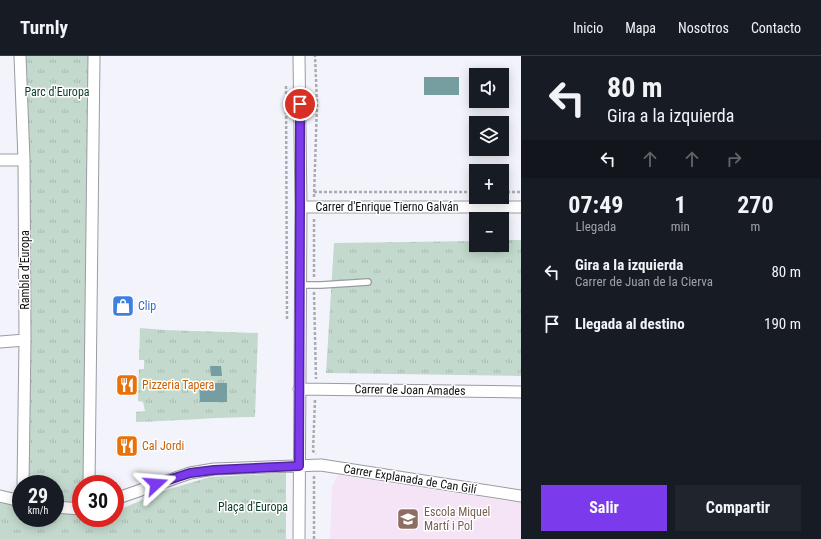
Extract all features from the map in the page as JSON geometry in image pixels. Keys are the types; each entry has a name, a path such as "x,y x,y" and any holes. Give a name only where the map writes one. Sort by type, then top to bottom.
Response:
{"street":[{"name":"Rambla d'Europa","path":"20,56 24,160 25,340 22,475"},
{"path":"89,475 94,56"},
{"path":"299,56 299,539"},
{"path":"0,160 24,160"},
{"name":"Carrer d'Enrique Tierno Galván","path":"300,207 521,207"},
{"path":"0,342 25,340"},
{"name":"Carrer de Joan Amades","path":"300,389 316,388 521,392"},
{"name":"Carrer Explanada de Can Gilí","path":"124,496 190,473 214,470 321,465 521,496"},
{"path":"0,496 12,499"}],"lane":[{"path":"300,285 368,282"}],"path":[{"path":"314,539 314,476 321,474 321,457 313,451 316,388 314,192 317,104 315,56"},
{"path":"286,80 286,183"},
{"path":"314,192 469,192"},
{"path":"509,192 521,192"}],"shaded area":[{"name":"Escola Miquel Martí i Pol","path":"338,475 521,503 521,539 330,539 332,486"}],"green space":[{"name":"Parc d'Europa","path":"20,56 94,56 89,475 72,475 72,508 64,508 64,475 23,475"},
{"path":"509,240 521,240 521,376 326,373 334,243 469,241 469,252 509,252"},
{"path":"140,328 258,333 255,417 136,422 136,412 145,411 143,402 138,401 139,369 144,369 144,360 139,360"},
{"name":"Plaça d'Europa","path":"286,473 286,539 0,539 0,501 12,503 12,527 64,527 64,511 72,513 72,527 124,527 124,508 166,490 210,477"}],"water":[{"path":"424,77 459,77 459,95 424,95"},
{"path":"210,366 221,366 222,376 211,376"},
{"path":"199,383 227,383 227,402 200,402"}],"place":[{"name":"Clip","path":"123,306"},
{"name":"Pizzeria Tapera","path":"127,385"},
{"name":"Cal Jordi","path":"127,446"},
{"name":"Escola Miquel Martí i Pol","path":"408,519"}],"route":[{"path":"156,484 190,473 214,470 299,466 300,104"}]}
